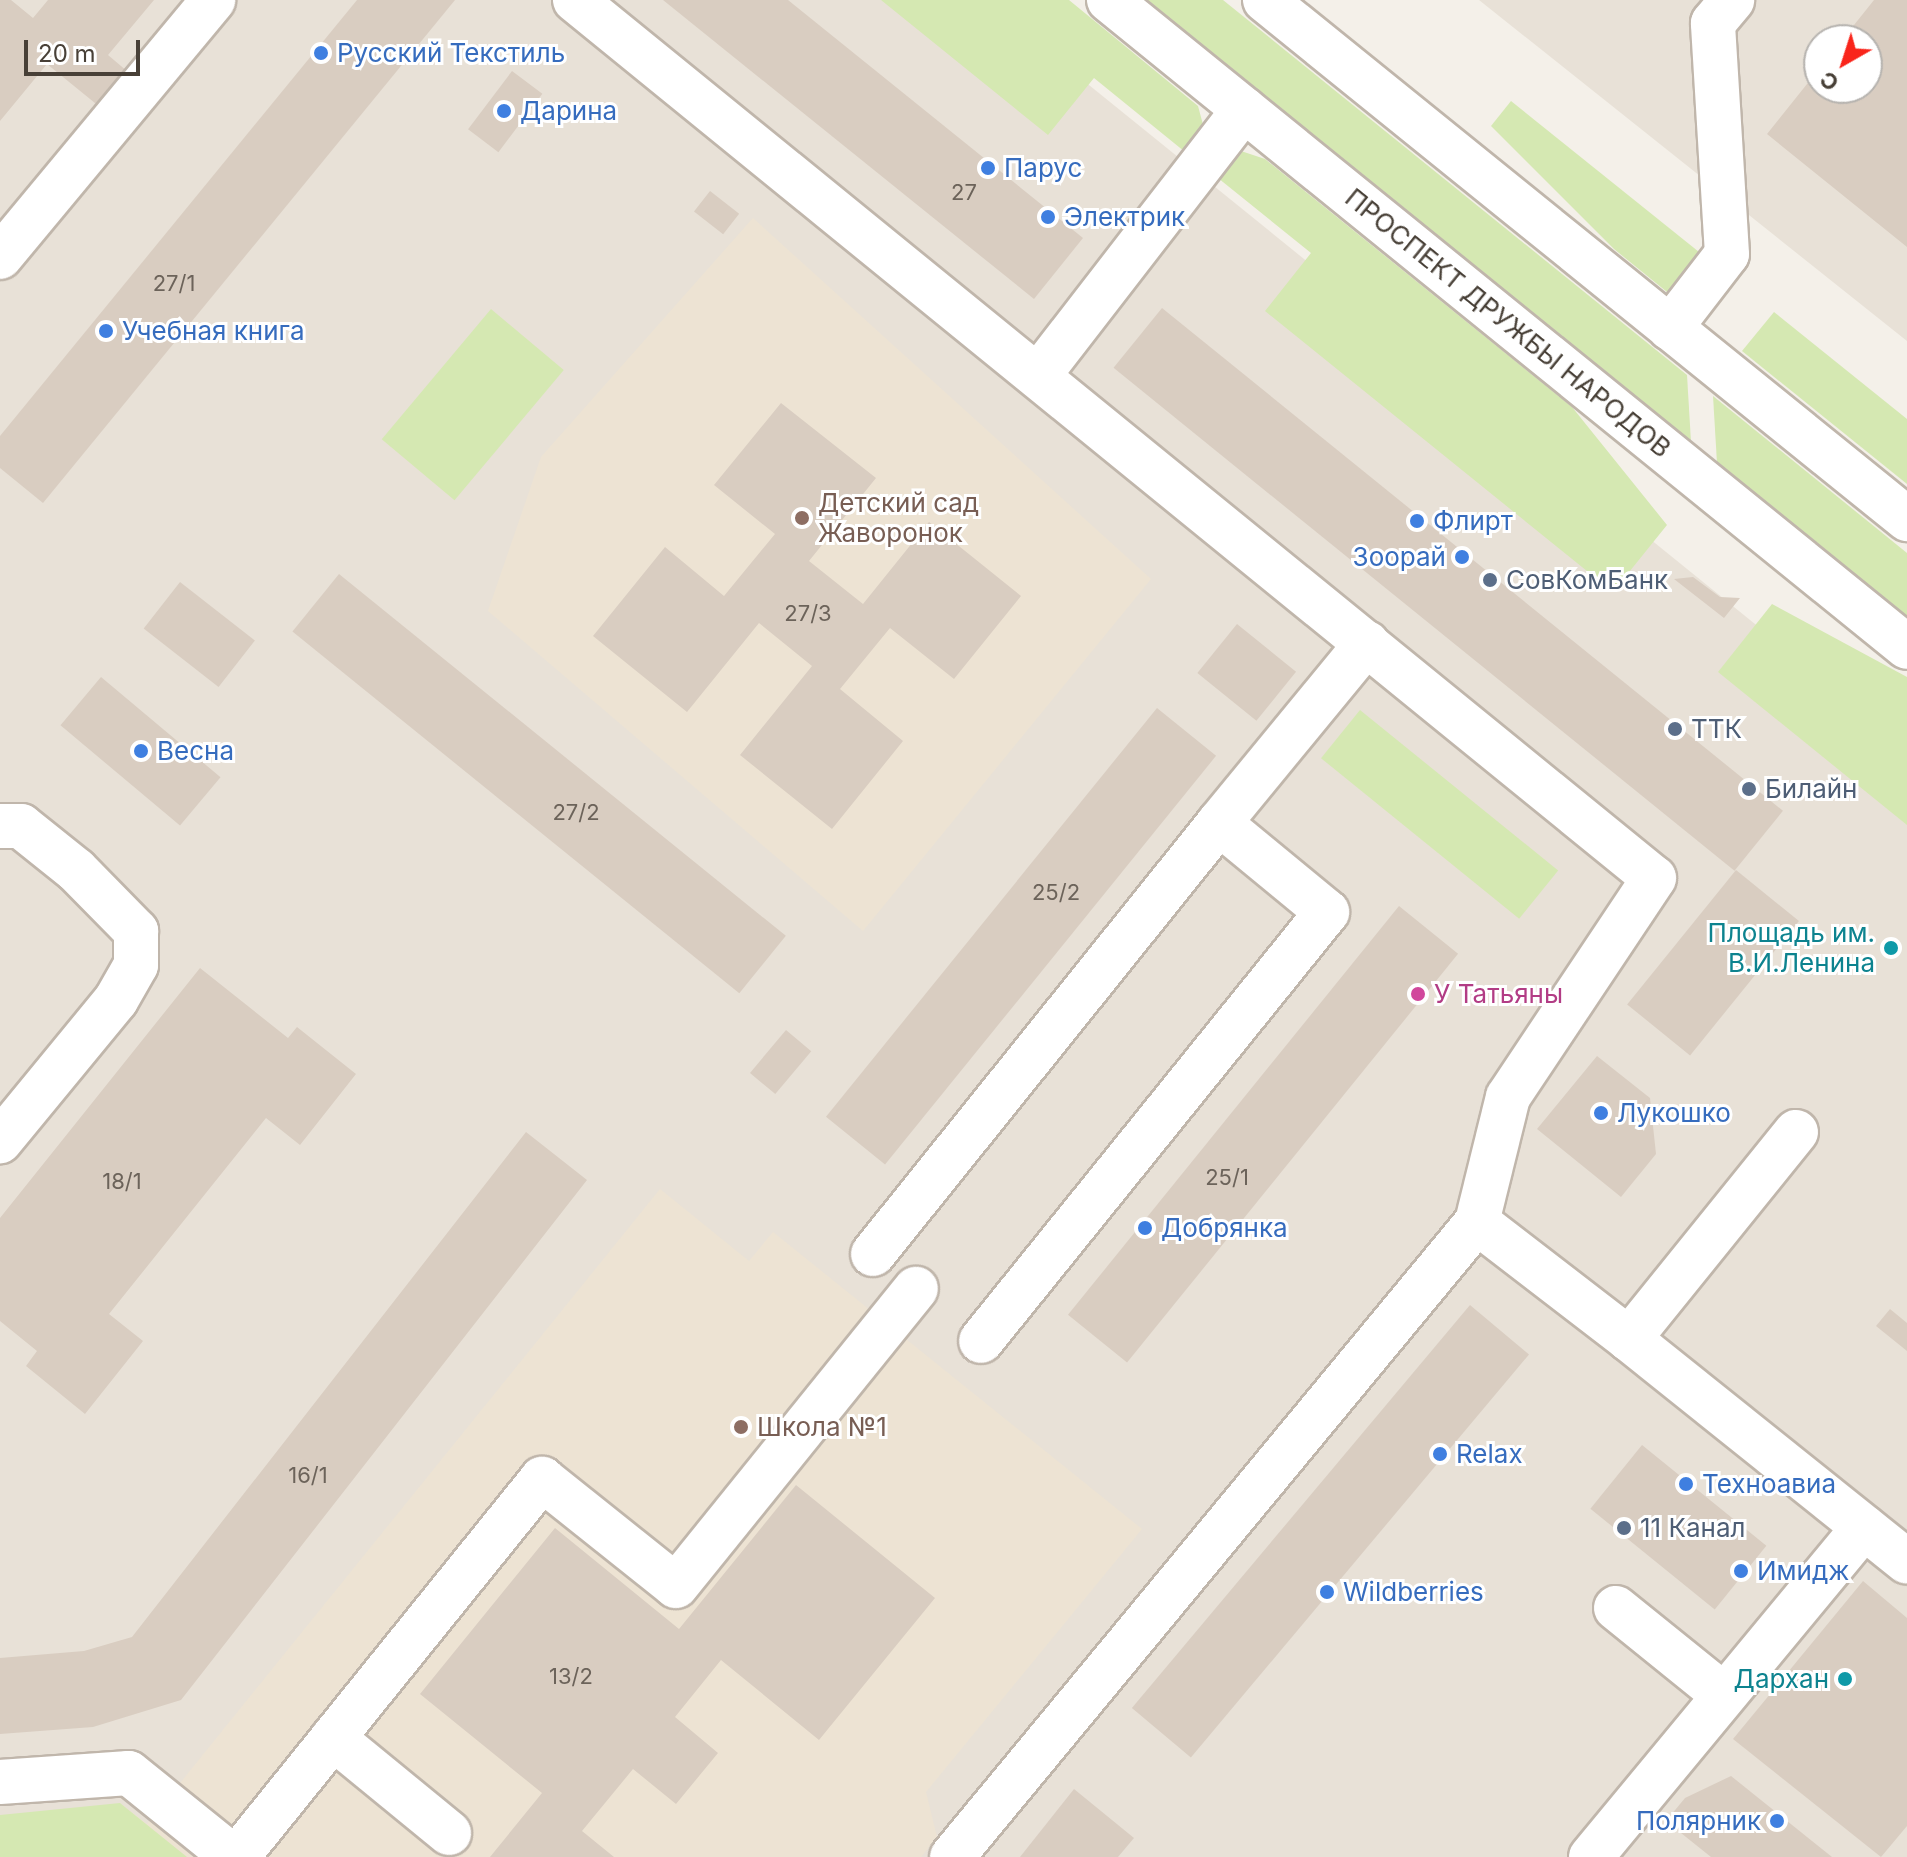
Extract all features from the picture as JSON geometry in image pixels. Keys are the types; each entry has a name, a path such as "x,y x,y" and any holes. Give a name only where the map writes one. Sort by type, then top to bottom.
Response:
{"street":[{"path":"0,257 213,0"},
{"path":"575,0 1654,878 1508,1097 1477,1222 952,1857"},
{"name":"ПРОСПЕКТ ДРУЖБЫ НАРОДОВ","path":"1109,0 1907,647"},
{"path":"1265,0 1907,519"},
{"path":"1670,328 1727,254 1713,23 1732,0"},
{"path":"1038,376 1244,109"},
{"path":"873,1254 1367,643"},
{"path":"981,1341 1327,912 1219,823"},
{"path":"0,826 21,826 76,870 136,931 136,965 116,1000 0,1141"},
{"path":"1629,1339 1796,1132"},
{"path":"1477,1222 1629,1339 1907,1562"},
{"path":"0,1782 129,1773 235,1857 542,1479 676,1586 916,1289"},
{"path":"1610,1850 1724,1695 1864,1527"},
{"path":"1616,1608 1724,1695"},
{"path":"333,1738 449,1833"}],"shaded area":[{"path":"0,0 984,0 1907,747 1907,1857 0,1857"},
{"path":"1479,0 1907,0 1907,341"},
{"name":"Детский сад Жаворонок","path":"753,218 1151,579 863,931 488,611 541,457"},
{"name":"Школа №1","path":"660,1189 749,1261 773,1232 1142,1529 926,1792 937,1837 921,1857 77,1857 120,1803 147,1824"}],"green space":[{"path":"881,0 1069,0 1198,106 1205,132 1190,156 1094,78 1048,135"},
{"path":"1145,0 1223,0 1687,375 1691,442"},
{"path":"1511,101 1704,256 1672,296 1614,249 1491,126"},
{"path":"1241,151 1265,159 1572,407 1667,525 1613,592 1265,311 1311,253 1213,174"},
{"path":"491,309 564,370 455,500 382,439"},
{"path":"1774,312 1907,419 1907,484 1742,351"},
{"path":"1713,396 1907,553 1907,617 1717,463"},
{"path":"1772,604 1907,677 1907,825 1718,672"},
{"path":"1360,710 1558,870 1519,919 1321,758"},
{"path":"120,1803 187,1857 0,1857 0,1815"}],"building":[{"path":"0,0 11,0 33,18 48,0 154,0 108,55 134,77 106,112 47,64 0,121"},
{"path":"357,0 455,0 43,503 0,468 0,436"},
{"path":"663,0 788,0 1083,238 1034,299"},
{"path":"1874,0 1907,0 1907,247 1767,134 1803,89 1803,104 1883,104 1883,24 1855,24"},
{"name":"Дарина","path":"512,71 542,94 498,152 468,129"},
{"path":"710,191 739,214 723,234 694,211"},
{"path":"1162,308 1783,811 1734,871 1114,368"},
{"path":"781,403 876,478 809,561 863,604 929,522 1021,596 954,679 890,628 840,689 903,741 832,829 740,755 812,666 759,623 687,712 593,636 665,547 724,596 775,534 714,485"},
{"path":"339,574 786,936 739,993 292,632"},
{"path":"1693,577 1720,597 1740,598 1724,618 1674,579"},
{"path":"180,582 255,640 219,687 144,628"},
{"path":"1237,624 1296,672 1256,721 1197,673"},
{"name":"Весна","path":"101,677 221,777 180,826 61,725"},
{"path":"1157,708 1216,756 885,1165 826,1117"},
{"path":"1736,870 1799,921 1690,1055 1627,1004"},
{"path":"1399,906 1458,954 1127,1363 1068,1315"},
{"path":"200,968 288,1038 297,1027 356,1074 300,1145 266,1118 109,1314 143,1341 85,1414 26,1366 37,1351 0,1321 0,1218"},
{"path":"786,1030 811,1051 775,1094 750,1073"},
{"name":"Лукошко","path":"1597,1056 1650,1098 1656,1154 1621,1197 1537,1129"},
{"path":"526,1132 587,1180 181,1700 93,1727 0,1734 0,1658 84,1651 132,1637"},
{"path":"1470,1305 1529,1354 1191,1757 1132,1708"},
{"path":"1890,1309 1907,1323 1907,1351 1876,1326"},
{"path":"1642,1445 1766,1546 1715,1609 1590,1509"},
{"path":"796,1485 935,1598 819,1740 721,1660 675,1717 718,1753 676,1804 633,1769 582,1831 614,1857 490,1857 542,1793 420,1694 555,1528 679,1629"},
{"name":"Дархан","path":"1863,1581 1907,1618 1907,1826 1881,1857 1733,1739"},
{"path":"1731,1776 1832,1857 1711,1857 1666,1821 1685,1798"},
{"path":"1074,1789 1134,1838 1118,1857 1020,1857"}],"place":[{"name":"Русский Текстиль","path":"321,53"},
{"name":"Дарина","path":"504,111"},
{"name":"Парус","path":"988,168"},
{"name":"Электрик","path":"1048,217"},
{"name":"Учебная книга","path":"106,331"},
{"name":"Детский сад Жаворонок","path":"802,518"},
{"name":"Флирт","path":"1417,521"},
{"name":"Зоорай","path":"1462,557"},
{"name":"СовКомБанк","path":"1490,580"},
{"name":"ТТК","path":"1675,729"},
{"name":"Весна","path":"141,751"},
{"name":"Билайн","path":"1749,789"},
{"name":"Площадь им. В.И.Ленина","path":"1891,948"},
{"name":"У Татьяны","path":"1418,994"},
{"name":"Лукошко","path":"1601,1113"},
{"name":"Добрянка","path":"1145,1228"},
{"name":"Школа №1","path":"741,1427"},
{"name":"Relax","path":"1440,1454"},
{"name":"Техноавиа","path":"1686,1484"},
{"name":"11 Канал","path":"1624,1528"},
{"name":"Имидж","path":"1741,1571"},
{"name":"Wildberries","path":"1327,1592"},
{"name":"Дархан","path":"1845,1679"},
{"name":"Полярник","path":"1777,1821"}]}
